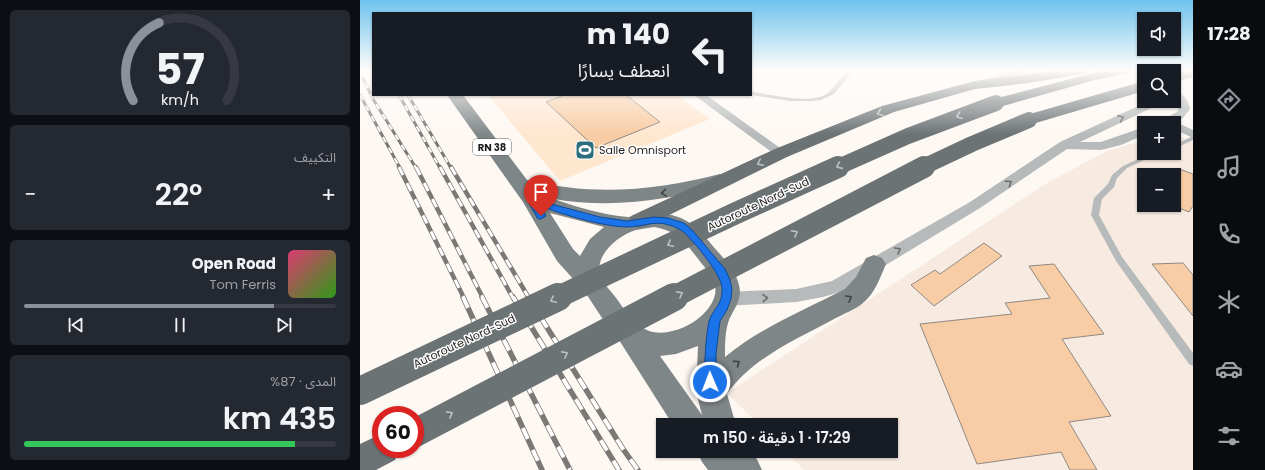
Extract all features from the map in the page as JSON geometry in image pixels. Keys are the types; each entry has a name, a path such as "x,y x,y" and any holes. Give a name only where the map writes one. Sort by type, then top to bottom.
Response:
{"highway":[{"path":"633,223 781,153 888,109 948,92"},
{"name":"Autoroute Nord-Sud","path":"360,391 734,214 908,136 996,103 1036,92"},
{"path":"424,427 909,174 972,144 1029,120 1124,92"},
{"path":"360,461 372,455"}],"main road":[{"name":"RN 38","path":"457,96 525,192 562,251 593,285"},
{"path":"525,192 590,197 626,197 696,187 729,178"},
{"path":"525,192 552,207 576,214 633,223"},
{"path":"686,418 630,335 620,326 593,285 588,272 590,257 598,244 611,232 633,223 654,220 668,221 680,226 690,233 721,271 726,284 710,354 711,392 719,418"},
{"path":"711,392 732,366 766,342 854,296 866,282 874,264"},
{"path":"630,335 643,341 658,344 675,343 691,338 720,310"},
{"path":"719,458 729,470"},
{"path":"739,458 746,470"}],"street":[{"path":"1181,92 1185,111 1181,116"},
{"path":"700,96 781,153"},
{"path":"720,310 818,292 837,286 975,205 1064,145 1143,108"},
{"path":"1181,128 1193,134"},
{"path":"1064,145 1101,146 1117,142 1137,134"}],"lane":[{"path":"752,93 805,100 818,99 832,92"},
{"path":"1181,143 1193,138"},
{"path":"1140,160 1125,167 1114,177 1111,186 1098,198 1095,215 1119,259 1193,361"}],"shaded area":[{"name":"Salle Omnisport","path":"489,96 677,96 710,119 560,181"},
{"path":"1181,137 1193,141 1193,470 804,470 792,458 898,458 898,418 752,418 727,393 1047,183 1107,151 1137,142 1137,160 1181,160"}],"building":[{"path":"562,96 627,96 660,122 596,148 546,102"},
{"path":"1181,170 1193,174 1193,206 1189,212 1181,209"},
{"path":"984,243 1002,256 934,306 911,285 935,270 940,274"},
{"path":"1183,263 1193,275 1193,316 1152,264"},
{"path":"1054,264 1104,334 1062,339 1111,416 1069,422 1097,470 1070,470 1061,452 977,464 920,324 1012,314 1005,303 1050,298 1029,266"}],"railway":[{"path":"370,92 416,168"},
{"path":"360,95 400,168"},
{"path":"400,96 440,168"},
{"path":"409,96 451,168"},
{"path":"399,167 464,298"},
{"path":"416,167 483,298"},
{"path":"440,167 513,298"},
{"path":"451,167 529,298"},
{"path":"463,297 542,470"},
{"path":"482,297 570,470"},
{"path":"513,297 619,470"},
{"path":"528,297 623,449 638,470"}],"place":[{"name":"Salle Omnisport","path":"585,150"}],"route":[{"path":"541,216 531,198 552,207 600,220 627,224 639,221 668,221 680,226 690,233 721,271 727,289 726,299 722,310 715,320 710,354 710,382"}]}
